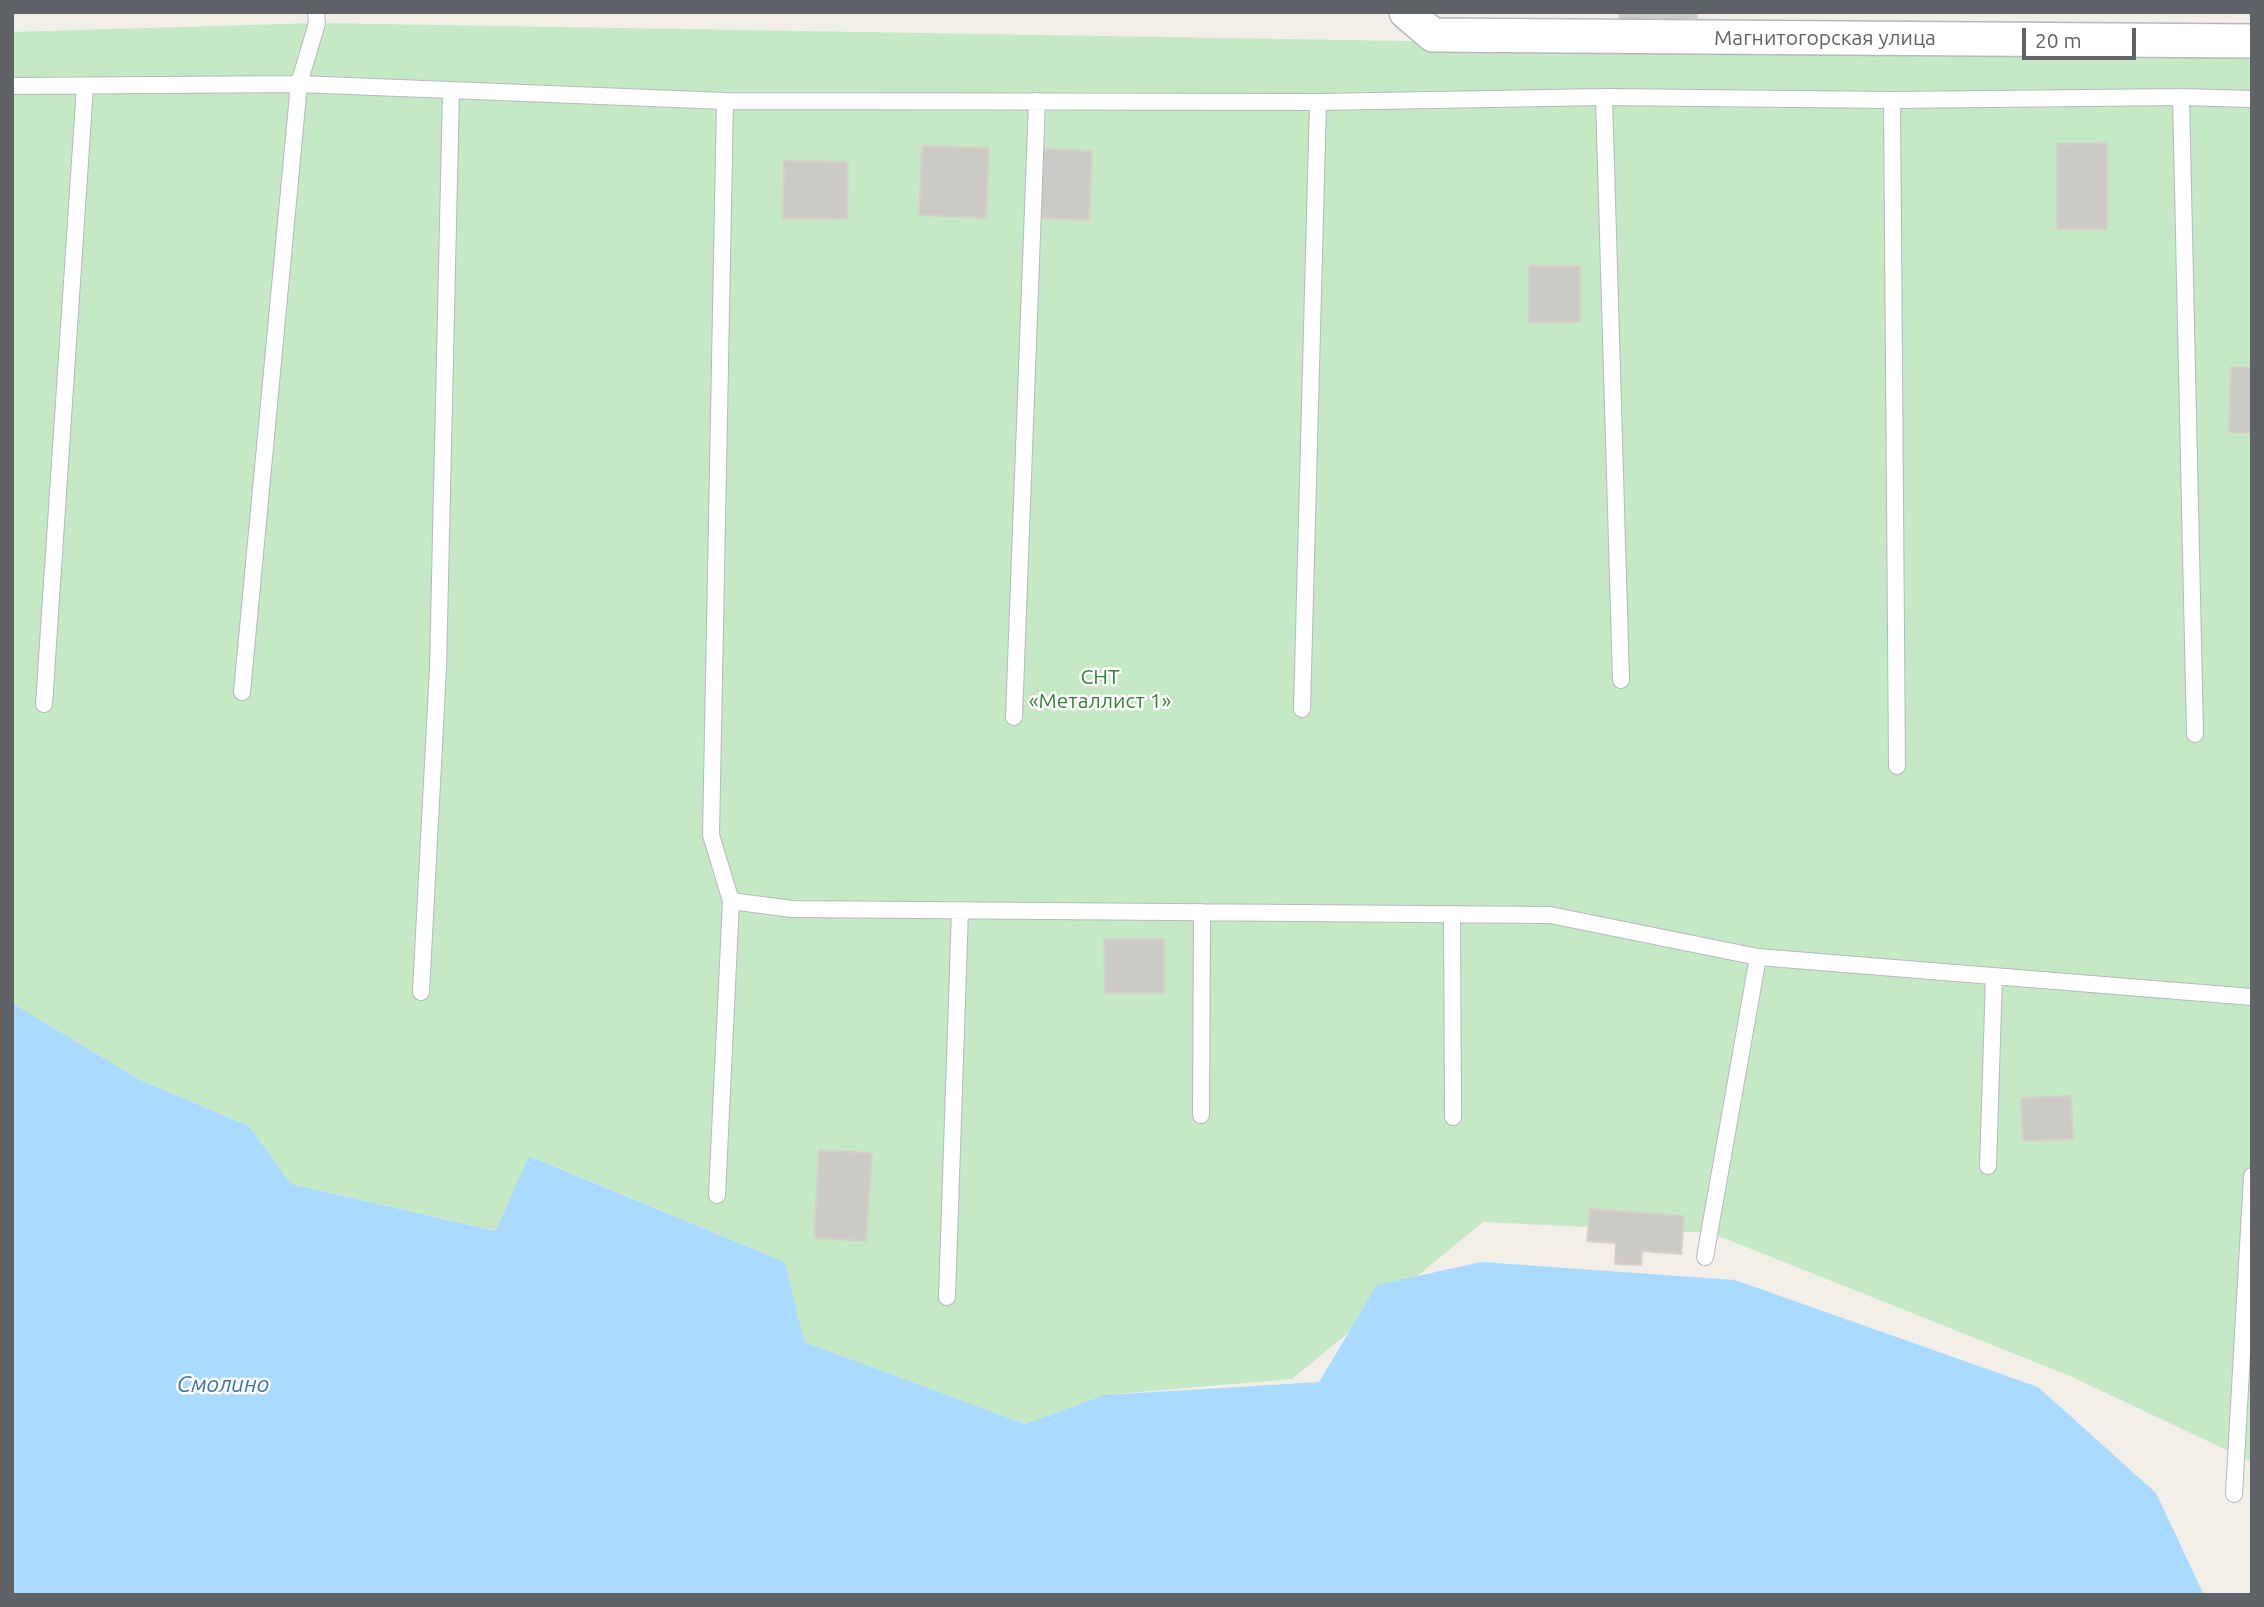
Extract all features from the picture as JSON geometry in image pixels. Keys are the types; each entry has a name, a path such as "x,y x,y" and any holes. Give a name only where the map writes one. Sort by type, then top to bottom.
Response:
{"street":[{"name":"Магнитогорская улица","path":"1406,12 1433,35 2252,41"}],"lane":[{"path":"242,692 299,84 317,23 316,12"},
{"path":"12,86 299,84 725,101 1318,102 1604,97 1892,100 2181,97 2252,99"},
{"path":"44,704 85,86"},
{"path":"421,992 438,668 451,90"},
{"path":"1604,97 1621,680"},
{"path":"2181,97 2195,734"},
{"path":"1892,100 1897,766"},
{"path":"717,1195 731,901 711,835 725,101"},
{"path":"1014,717 1037,101"},
{"path":"1302,709 1318,102"},
{"path":"731,901 792,909 1550,915 1759,957 2252,997"},
{"path":"947,1297 960,910"},
{"path":"1201,1115 1202,912"},
{"path":"1452,914 1453,1117"},
{"path":"1705,1256 1759,957"},
{"path":"1988,1166 1994,976"},
{"path":"2234,1494 2252,1176"}],"green space":[{"name":"СНТ «Металлист 1»","path":"317,23 2252,55 2252,1462 2070,1376 1711,1233 1483,1222 1292,1379 1104,1395 1025,1424 803,1342 785,1262 530,1156 497,1231 291,1184 249,1126 142,1081 12,1003 12,32"}],"water":[{"name":"Смолино","path":"12,1003 142,1081 249,1126 291,1184 496,1231 529,1156 785,1262 804,1342 1025,1424 1104,1395 1319,1382 1377,1285 1481,1262 1735,1280 2038,1387 2156,1493 2204,1595 12,1595"}],"building":[{"path":"1619,12 1697,12 1697,19 1619,22"},
{"path":"2107,143 2107,229 2057,229 2057,144"},
{"path":"922,146 989,148 986,218 919,215"},
{"path":"1036,148 1092,151 1089,220 1034,218"},
{"path":"784,161 848,162 847,219 783,218"},
{"path":"1529,266 1580,266 1580,322 1529,323"},
{"path":"2231,367 2252,368 2252,433 2229,432"},
{"path":"1104,939 1164,939 1164,993 1105,993"},
{"path":"2071,1096 2073,1139 2023,1141 2021,1098"},
{"path":"819,1150 872,1153 866,1241 814,1238"},
{"path":"1590,1209 1684,1216 1681,1254 1642,1251 1641,1265 1615,1264 1616,1243 1587,1241"}]}
